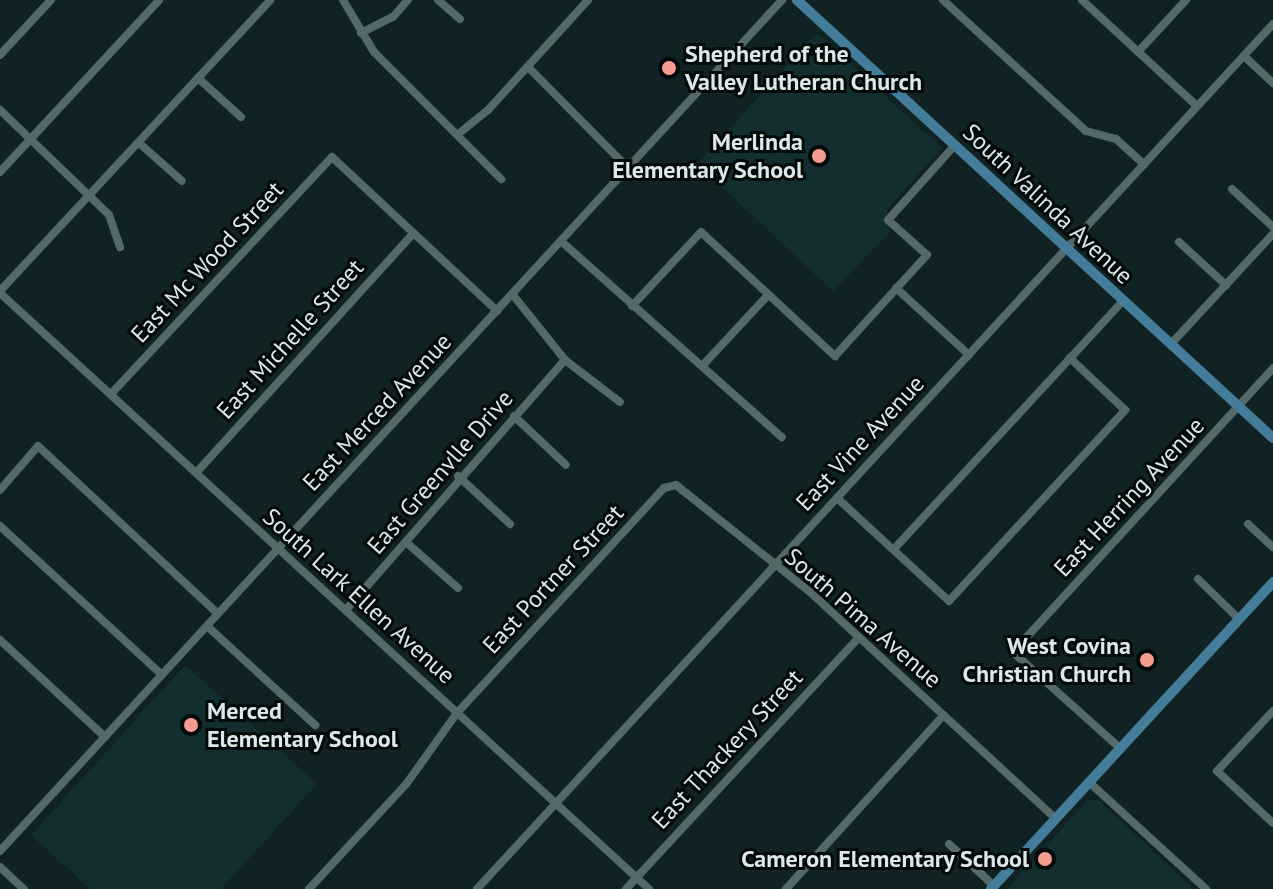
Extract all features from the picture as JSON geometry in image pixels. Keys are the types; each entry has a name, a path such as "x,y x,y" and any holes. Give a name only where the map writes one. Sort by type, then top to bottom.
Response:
{"main road":[{"name":"South Valinda Avenue","path":"797,0 1273,438"},
{"path":"992,887 1273,582"}],"street":[{"path":"0,55 51,0"},
{"path":"0,172 159,0"},
{"path":"0,292 270,0"},
{"path":"343,0 374,52 432,106 501,179"},
{"path":"361,33 393,17 408,0"},
{"path":"438,0 460,19"},
{"path":"457,135 528,67 588,0"},
{"name":"East Merced Avenue","path":"0,851 782,0"},
{"path":"943,0 1086,131 1116,139 1144,164"},
{"path":"1082,0 1197,106"},
{"path":"1138,52 1186,0"},
{"name":"East Vine Avenue","path":"477,889 1273,24"},
{"path":"1244,56 1273,83"},
{"path":"528,67 628,168"},
{"path":"198,78 241,117"},
{"path":"0,110 109,215 120,247"},
{"path":"139,143 182,181"},
{"path":"632,306 701,232 835,356 927,255 888,220 955,145"},
{"name":"East Mc Wood Street","path":"111,394 332,157 414,233"},
{"path":"1232,189 1273,227"},
{"path":"414,233 497,311"},
{"name":"East Michelle Street","path":"196,473 414,233"},
{"path":"1171,344 1273,234"},
{"path":"562,242 782,437"},
{"path":"1179,242 1226,285"},
{"path":"896,288 969,355"},
{"name":"South Lark Ellen Avenue","path":"0,292 649,889"},
{"path":"513,295 565,360 620,402"},
{"path":"703,365 768,295"},
{"path":"894,549 1123,301"},
{"path":"837,498 949,601 1125,410 1070,358"},
{"name":"East Greenvlle Drive","path":"346,610 407,543 458,476 565,360"},
{"name":"East Herring Avenue","path":"1121,749 1013,652 1273,368"},
{"path":"514,416 566,465"},
{"path":"0,490 38,446 218,614"},
{"path":"458,476 510,524"},
{"name":"South Pima Avenue","path":"676,485 859,637 1056,819"},
{"name":"East Portner Street","path":"309,889 407,783 457,713 664,488 676,485"},
{"path":"1248,524 1273,547"},
{"path":"0,526 162,675"},
{"path":"407,543 458,588"},
{"path":"1198,579 1239,619"},
{"path":"207,626 315,725"},
{"name":"East Thackery Street","path":"626,889 859,637"},
{"path":"0,640 105,737"},
{"path":"1273,711 1217,771 1273,823"},
{"path":"786,889 944,715"},
{"path":"1090,783 1206,889"},
{"path":"949,844 992,887"},
{"path":"0,867 24,889"}],"shaded area":[{"name":"Merlinda Elementary School","path":"817,33 942,148 887,209 890,232 833,291 697,164"},
{"name":"Merced Elementary School","path":"185,665 317,784 221,889 90,889 31,835"},
{"path":"1088,800 1099,800 1193,889 1007,889"}],"place":[{"name":"Shepherd of the Valley Lutheran Church","path":"669,68"},
{"name":"Merlinda Elementary School","path":"819,156"},
{"name":"West Covina Christian Church","path":"1147,660"},
{"name":"Merced Elementary School","path":"191,725"},
{"name":"Cameron Elementary School","path":"1045,859"}]}
